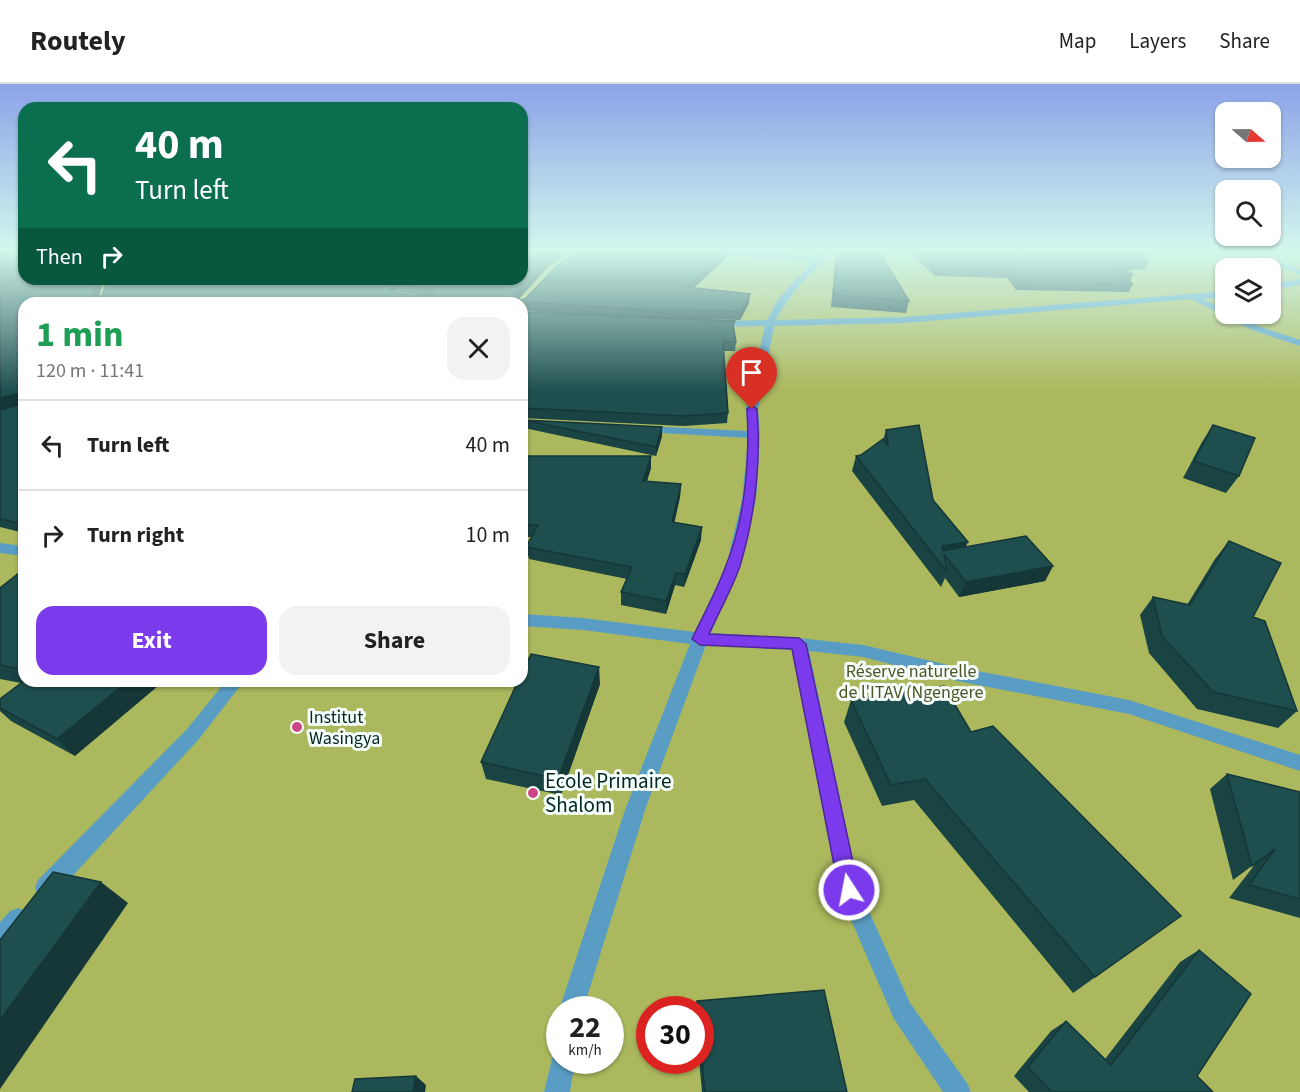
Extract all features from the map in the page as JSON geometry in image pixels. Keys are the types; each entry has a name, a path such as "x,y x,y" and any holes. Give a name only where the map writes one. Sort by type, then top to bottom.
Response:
{"street":[{"path":"575,996 635,810 700,639 733,566 749,500 754,435 752,409 770,323 784,298"},
{"path":"705,324 904,320 1180,298"},
{"path":"1195,298 1256,328 1300,343"},
{"path":"628,428 754,435"},
{"path":"0,548 18,550"},
{"path":"528,620 583,624 700,639 799,644 863,651 957,674 1129,707 1300,764"},
{"path":"799,644 849,890 902,1011 958,1092"},
{"path":"0,939 193,734 231,687"},
{"path":"557,1092 560,1074"}],"green space":[{"name":"Réserve naturelle de l'ITAV (Ngengere","path":"0,298 18,298 18,687 528,687 528,298 1215,298 1215,324 1281,324 1281,298 1300,298 1300,1092 0,1092"}],"building":[{"path":"0,298 18,298 17,394 0,398"},
{"path":"528,298 748,298 741,311 653,310 528,302"},
{"path":"872,298 907,298 909,301"},
{"path":"528,312 735,321 733,325 736,342 723,342 728,413 684,416 528,408"},
{"path":"18,405 18,523 0,519 0,410"},
{"path":"528,420 662,427 656,447 528,421"},
{"path":"919,425 933,500 968,542 942,546 943,551 1026,536 1053,566 966,582 944,554 947,572 856,456 861,455 883,439 888,445 886,430"},
{"path":"1213,425 1255,438 1239,476 1194,461"},
{"path":"528,456 651,456 643,481 681,484 672,522 702,527 685,574 676,573 666,601 621,592 632,567 528,547 538,525 528,524"},
{"path":"1229,541 1281,563 1253,617 1265,621 1297,711 1213,692 1162,636 1153,597 1190,605"},
{"path":"18,574 18,669 0,665 0,588"},
{"path":"531,654 599,667 558,779 481,762 515,687 528,687 528,660"},
{"path":"18,686 121,687 57,739 0,708 0,699"},
{"path":"944,686 971,732 993,726 1181,916 1095,977 925,779 891,785 851,700"},
{"path":"1227,774 1300,792 1300,899 1249,885 1275,849 1252,866"},
{"path":"53,872 101,882 0,1020 0,940"},
{"path":"1199,950 1251,994 1197,1076 1213,1092 1052,1092 1028,1067 1066,1021 1111,1065"},
{"path":"824,990 847,1092 705,1092 703,1074 714,1074 714,1000"},
{"path":"416,1076 413,1092 352,1092 355,1079"}],"place":[{"name":"Institut Wasingya","path":"297,727"},
{"name":"Ecole Primaire Shalom","path":"533,793"}],"route":[{"path":"752,409 754,435 749,500 733,566 700,639 799,644 849,890"}]}
